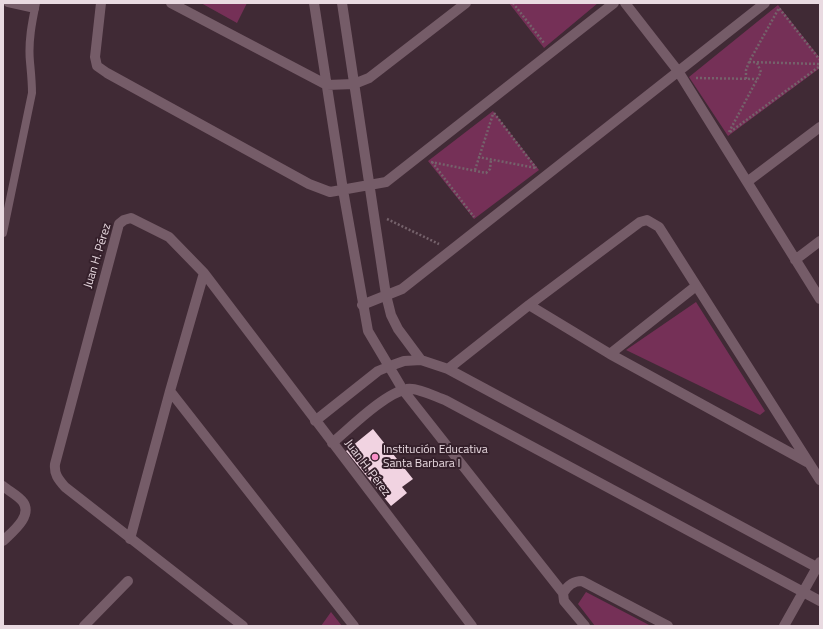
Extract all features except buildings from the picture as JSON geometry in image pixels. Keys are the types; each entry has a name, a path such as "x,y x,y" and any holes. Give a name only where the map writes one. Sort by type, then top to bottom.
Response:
{"street":[{"path":"102,3 95,57 97,66 107,73 309,184 330,192 386,182 614,3"},
{"path":"171,3 327,85 354,84 369,78 466,3"},
{"path":"314,3 343,190 362,305 368,330 403,390 563,593 564,601 584,626"},
{"path":"342,3 386,295 391,315 398,329 421,360"},
{"path":"625,3 678,71 820,299"},
{"path":"362,305 402,289 765,3"},
{"path":"747,182 820,128"},
{"name":"Juan H. Pérez","path":"243,626 65,487 58,480 54,472 119,224 124,220 131,218 169,237 204,273 472,626"},
{"path":"448,369 529,305 640,222 647,220 659,227 820,480"},
{"path":"795,260 820,241"},
{"path":"130,539 204,273"},
{"path":"610,354 696,286"},
{"path":"529,305 610,354 809,463"},
{"path":"315,421 378,371 390,366 404,361 421,360 448,369 819,566 784,626"},
{"path":"332,443 389,396 408,388 422,391 445,400 820,601"},
{"path":"170,391 354,626"},
{"path":"3,486 23,501 26,507 25,515 20,523 3,541"},
{"path":"84,626 128,581"},
{"path":"563,593 568,586 576,581 582,581 668,626"}],"lane":[{"path":"3,233 32,93 30,30 35,6 8,3"}],"path":[{"path":"513,3 544,43"},
{"path":"746,79 746,70 749,62 779,8 820,60"},
{"path":"749,62 820,65"},
{"path":"757,63 761,72 728,134 820,65"},
{"path":"690,78 757,79"},
{"path":"475,170 478,157 493,113 536,168 478,157"},
{"path":"474,217 431,162 486,173 490,169 492,159"},
{"path":"384,218 439,244"}],"shaded area":[{"path":"201,3 247,3 237,23"},
{"path":"509,3 598,3 544,48"},
{"path":"778,5 820,58 820,68 728,136 689,77"},
{"path":"493,111 539,170 474,219 428,161"},
{"path":"696,302 765,411 760,415 626,350"},
{"path":"586,592 651,626 595,626 578,604"},
{"path":"331,612 342,626 321,626"}],"place":[{"name":"Institución Educativa Santa Barbara I","path":"375,457"}]}
